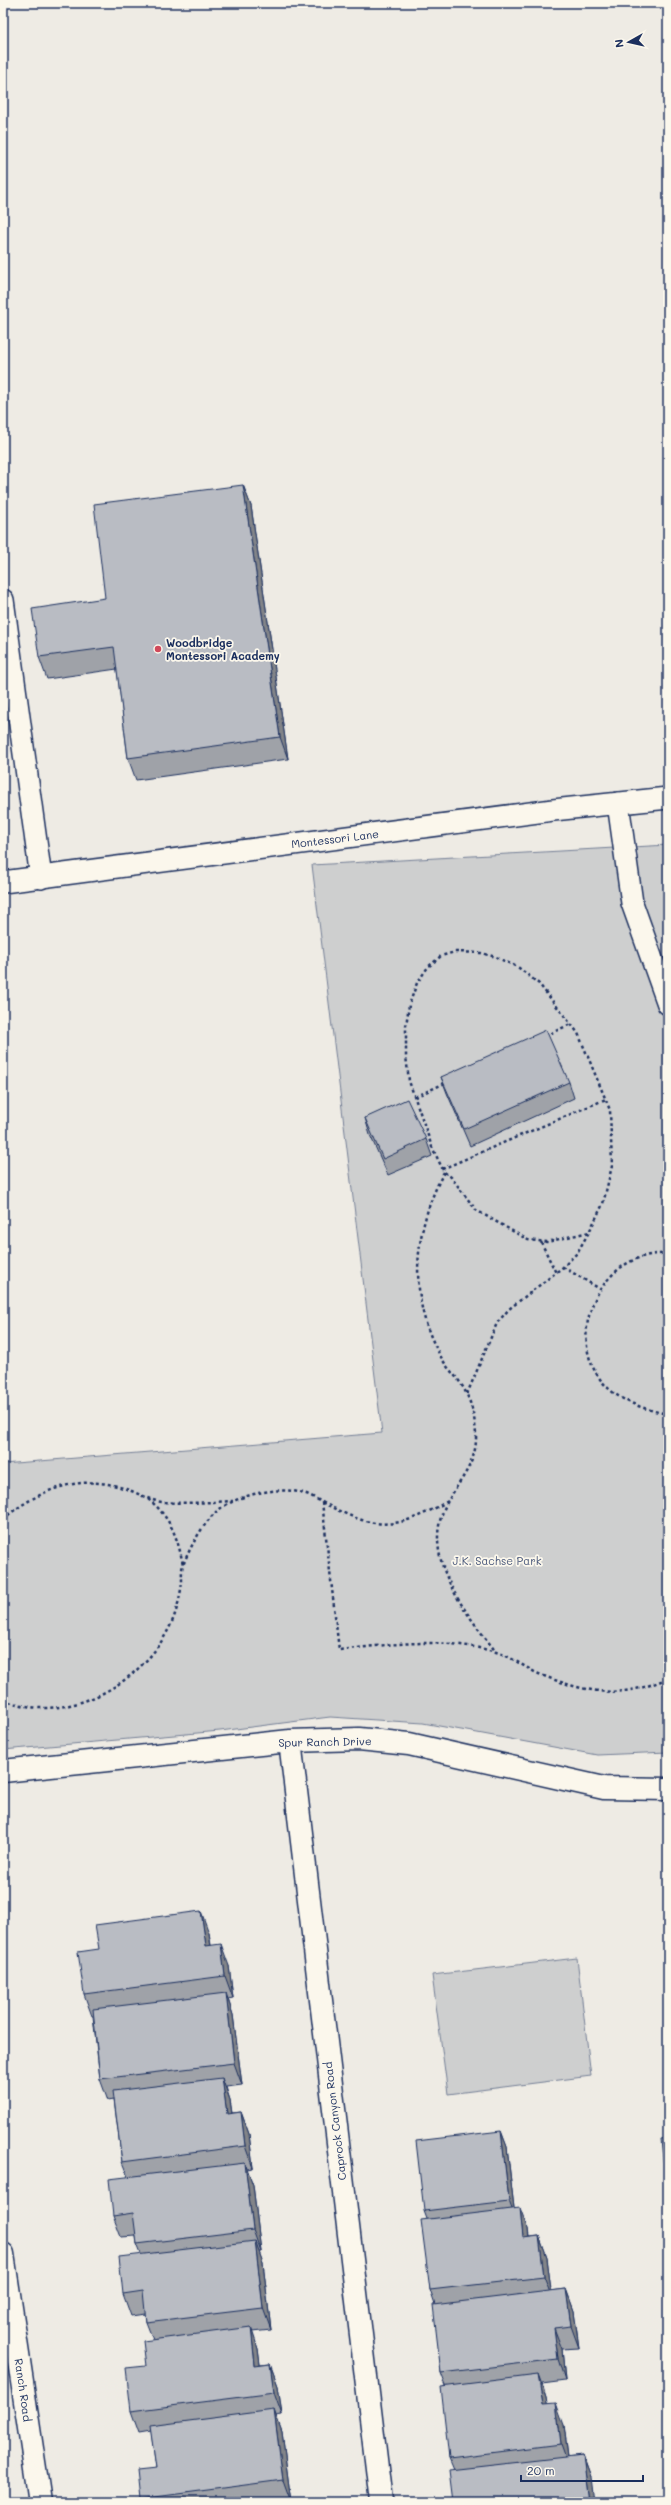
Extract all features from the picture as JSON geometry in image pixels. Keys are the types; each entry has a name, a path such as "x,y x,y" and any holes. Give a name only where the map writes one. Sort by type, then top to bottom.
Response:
{"street":[{"name":"Spur Ranch Drive","path":"3,1771 290,1741 359,1739 409,1744 604,1788 668,1789"},
{"name":"Caprock Canyon Road","path":"290,1741 381,2502"},
{"name":"Ranch Road","path":"3,2254 40,2502"}],"lane":[{"path":"3,600 41,878"},
{"name":"Montessori Lane","path":"3,882 618,803 668,798"},
{"path":"618,803 632,903 668,1004"}],"path":[{"path":"466,1394 497,1323 528,1293 563,1267 577,1252 588,1232 603,1204 612,1166 610,1110 578,1033 539,984 519,968 496,957 481,953 455,952 441,956 428,967 417,983 409,1005 406,1026 406,1056 409,1081 414,1097 442,1169 451,1177 476,1210 528,1240 541,1242 588,1232"},
{"path":"542,1037 571,1024"},
{"path":"414,1097 450,1081"},
{"path":"442,1169 606,1099"},
{"path":"444,1172 433,1193 425,1216 418,1247 418,1280 422,1310 431,1334 444,1362 471,1402 476,1436 472,1464 448,1501 440,1519 438,1535 446,1574 465,1611 497,1652"},
{"path":"541,1242 556,1273"},
{"path":"668,1254 643,1256 616,1269 600,1289 588,1318 587,1334 589,1356 598,1376 608,1388 623,1398 647,1410 668,1414"},
{"path":"563,1267 600,1289"},
{"path":"3,1519 34,1498 70,1483 96,1483 123,1487 146,1498 162,1510 178,1541 183,1565 182,1583 174,1617 154,1653 129,1677 104,1693 70,1705 39,1708 3,1701"},
{"path":"183,1565 204,1527 220,1508 264,1492 282,1490 303,1493 359,1520 402,1523 421,1517 448,1501"},
{"path":"146,1498 163,1502 236,1501"},
{"path":"322,1502 339,1650 436,1642 497,1652 539,1674 569,1684 616,1693 646,1688 668,1678"}],"green space":[{"name":"J.K. Sachse Park","path":"668,845 668,1752 597,1755 423,1723 330,1717 220,1731 3,1750 3,1464 382,1433 312,865"},
{"path":"577,1958 591,2076 448,2094 432,1975"}],"building":[{"name":"Woodbridge Montessori Academy","path":"243,485 280,737 128,758 114,647 39,657 32,609 105,598 94,504"},
{"path":"546,1030 569,1082 464,1129 441,1077"},
{"path":"407,1099 426,1139 383,1159 365,1118"},
{"path":"201,1911 206,1946 221,1944 225,1976 84,1994 78,1952 99,1949 95,1925"},
{"path":"226,1993 234,2063 100,2079 93,2009"},
{"path":"222,2078 227,2114 241,2112 245,2146 122,2162 113,2091"},
{"path":"501,2131 509,2201 424,2211 416,2141"},
{"path":"668,2138 668,2177 665,2177 661,2139"},
{"path":"245,2163 253,2230 137,2244 133,2213 113,2216 109,2179"},
{"path":"520,2208 523,2238 539,2236 544,2277 430,2290 421,2220"},
{"path":"255,2241 263,2308 146,2322 143,2291 123,2294 119,2257"},
{"path":"566,2289 571,2326 554,2328 558,2359 441,2373 433,2305"},
{"path":"251,2327 255,2366 270,2364 274,2393 131,2411 126,2368 146,2366 143,2341"},
{"path":"538,2375 543,2404 556,2403 561,2444 449,2458 441,2387"},
{"path":"274,2410 283,2480 140,2499 137,2471 156,2469 150,2426"},
{"path":"583,2455 589,2502 453,2502 449,2470"},
{"path":"279,2500 280,2502 262,2502"}],"place":[{"name":"Woodbridge Montessori Academy","path":"158,649"}]}
